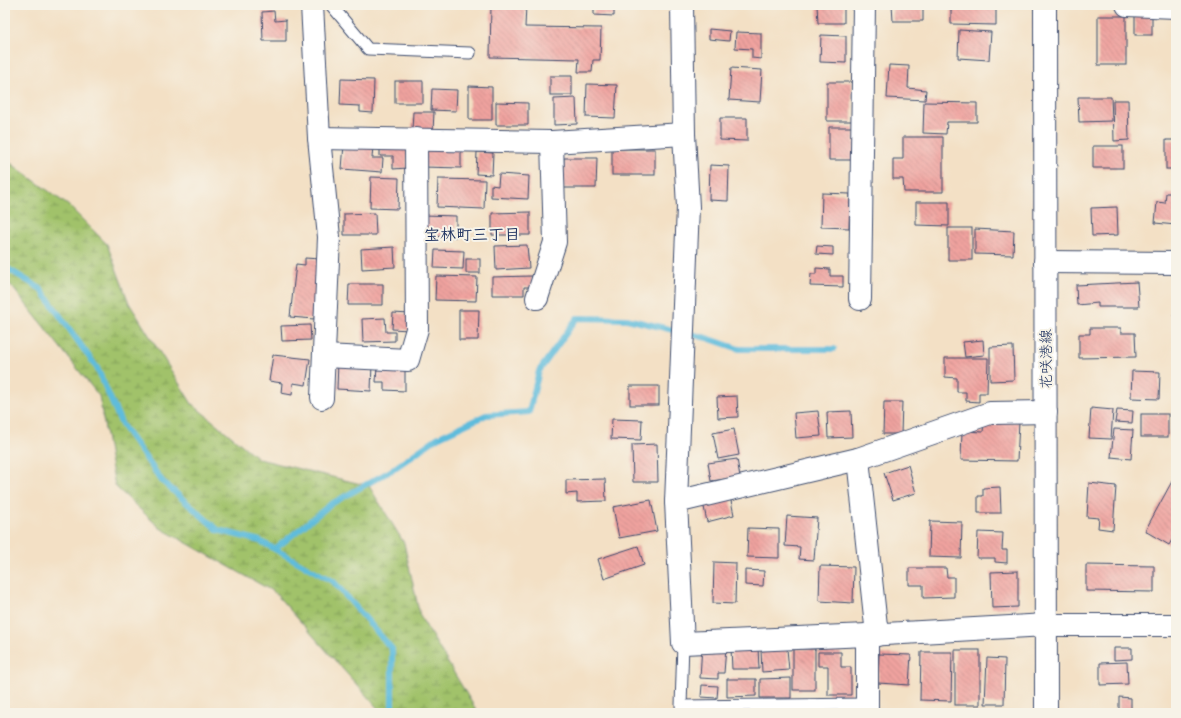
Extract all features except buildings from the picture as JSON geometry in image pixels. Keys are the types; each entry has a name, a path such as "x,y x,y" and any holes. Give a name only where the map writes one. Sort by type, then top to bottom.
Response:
{"street":[{"path":"312,5 319,138 329,237 322,398"},
{"path":"682,5 684,134 688,208 676,502 683,643 872,635 1046,625 1176,625"},
{"path":"860,299 864,5"},
{"name":"花咲港線","path":"1045,5 1046,713"},
{"path":"1127,5 1176,7"},
{"path":"319,138 552,142 684,134"},
{"path":"324,356 408,360 417,329 416,139"},
{"path":"537,298 555,242 552,142"},
{"path":"1045,262 1176,263"},
{"path":"676,502 858,458 990,413 1046,412"},
{"path":"858,458 872,635 867,708"}],"lane":[{"path":"331,5 368,48 470,53"},
{"path":"683,643 681,706 867,708"}],"green space":[{"path":"5,159 69,206 107,244 129,303 192,404 259,459 369,486 404,543 420,616 478,713 382,713 274,592 160,528 115,486 99,396 5,278"}],"waterway":[{"path":"5,267 41,289 97,368 122,425 162,481 218,530 260,541 334,582 392,649 392,713"},
{"path":"275,549 331,504 392,470 437,438 486,415 529,412 539,371 577,318 627,319 707,338 739,349 834,349"}],"district":[{"name":"宝林町三丁目","path":"472,234"}]}
